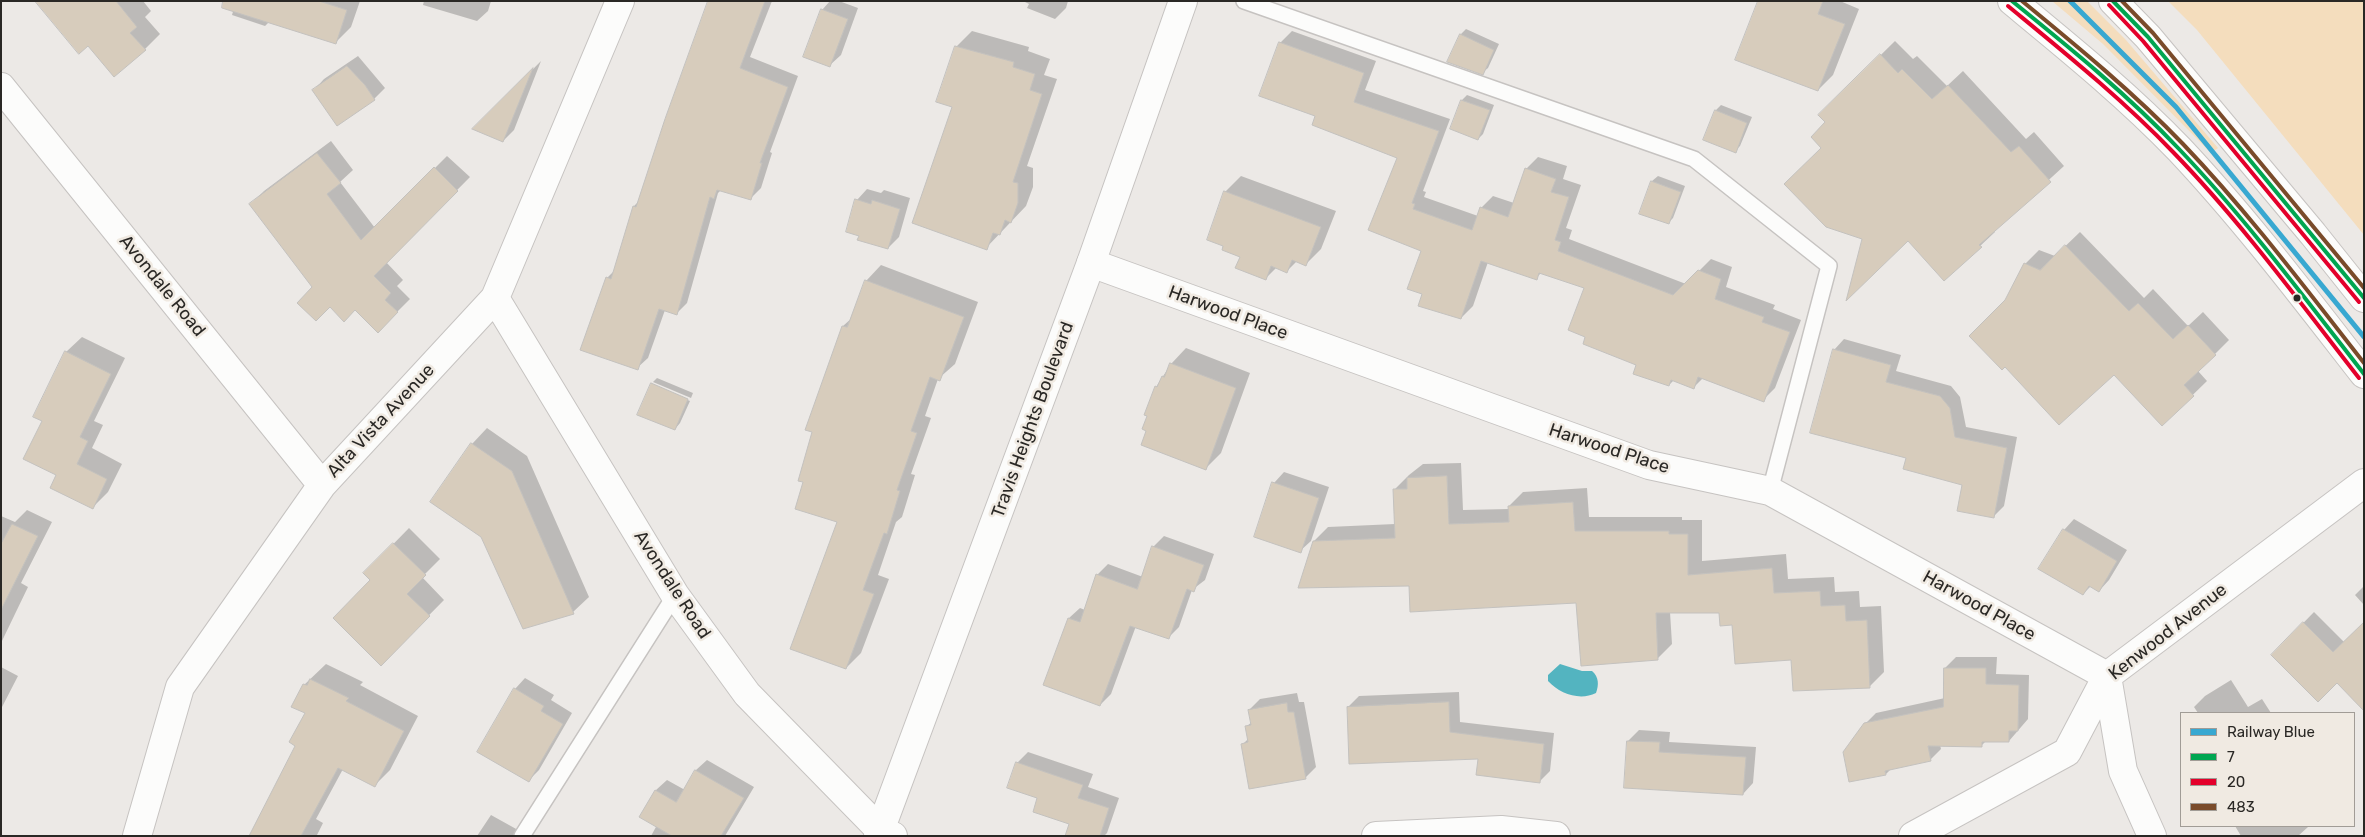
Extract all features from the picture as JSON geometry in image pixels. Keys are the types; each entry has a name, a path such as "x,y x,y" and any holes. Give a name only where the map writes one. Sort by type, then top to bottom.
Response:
{"street":[{"name":"Alta Vista Avenue","path":"137,836 180,687 322,485 495,298 620,1"},
{"name":"Travis Heights Boulevard","path":"884,834 1091,263 1183,1"},
{"path":"2012,1 2092,67 2178,149 2289,277 2364,374"},
{"path":"2113,1 2155,44 2364,298"},
{"name":"Avondale Road","path":"1,87 322,485"},
{"name":"Harwood Place","path":"1091,263 1649,465 1770,490 2107,676"},
{"name":"Avondale Road","path":"495,298 674,595 747,694 884,834"},
{"name":"Kenwood Avenue","path":"1914,836 2067,752 2107,676 2364,483"},
{"path":"2107,676 2123,771 2152,836"},
{"path":"1376,836 1501,830 1556,836"}],"lane":[{"path":"1244,1 1694,158 1830,266 1770,490"},
{"path":"522,836 674,595"}],"shaded area":[{"path":"2052,1 2087,1 2126,40 2218,148 2211,153 2103,44"},
{"path":"2168,1 2364,1 2364,235 2197,30"}],"water":[{"path":"1560,664 1582,671 1592,671 1598,681 1596,693 1583,696 1570,695 1553,686 1548,681 1548,675"}],"building":[{"path":"35,1 116,1 137,27 130,33 146,50 114,77 88,46 79,54"},
{"path":"223,1 319,1 347,10 336,44 222,8"},
{"path":"708,1 765,1 740,68 788,87 760,163 762,163 751,200 717,190 714,199 710,197 677,315 659,309 638,370 580,350 606,277 611,279 633,206 636,207 665,119"},
{"path":"1758,1 1823,1 1818,14 1845,24 1818,91 1735,60"},
{"path":"821,9 848,19 830,67 803,57"},
{"path":"1460,34 1494,50 1483,75 1447,62"},
{"path":"1279,42 1364,73 1354,102 1439,131 1412,203 1415,204 1413,209 1472,230 1480,207 1508,217 1525,168 1556,179 1551,192 1569,197 1555,240 1561,242 1558,251 1673,295 1698,270 1721,279 1715,299 1764,317 1762,322 1790,332 1764,402 1698,377 1694,389 1671,380 1669,386 1633,374 1636,365 1583,344 1585,337 1568,330 1584,288 1539,273 1537,280 1481,261 1461,319 1418,306 1422,294 1407,289 1421,251 1368,230 1397,158 1312,125 1315,116 1259,96"},
{"path":"955,46 1014,62 1013,67 1035,74 1030,90 1042,94 1013,182 1018,183 1018,203 1011,223 1005,220 1000,235 993,233 987,250 912,223 952,107 936,102"},
{"path":"1880,54 1898,73 1902,69 1932,99 1948,85 2011,152 2019,146 2051,182 1979,245 1982,247 1944,281 1908,241 1846,301 1862,239 1826,227 1784,184 1821,148 1811,137 1825,122 1818,115"},
{"path":"347,66 365,85 375,100 337,126 312,90"},
{"path":"533,68 503,142 472,129"},
{"path":"1461,100 1490,110 1478,140 1450,129"},
{"path":"1715,110 1747,123 1736,153 1703,140"},
{"path":"317,153 341,183 327,194 361,240 434,167 458,191 374,276 391,293 385,300 398,312 378,333 355,310 344,322 330,307 316,321 297,303 312,287 249,204"},
{"path":"1651,181 1681,192 1669,224 1639,214"},
{"path":"1224,191 1321,227 1306,266 1292,260 1287,273 1271,266 1266,280 1235,268 1240,257 1222,250 1223,246 1207,240"},
{"path":"855,199 871,204 872,200 900,209 888,249 857,240 859,236 846,232"},
{"path":"2065,245 2129,311 2138,303 2173,339 2188,325 2216,355 2184,385 2194,396 2162,426 2114,375 2059,425 2005,367 2002,370 1969,336 2005,300 2024,263 2040,270"},
{"path":"865,280 964,317 940,381 930,377 911,431 917,433 897,490 900,491 887,534 884,533 863,590 874,594 846,669 790,649 837,522 795,509 803,482 798,481 812,432 805,430 842,326 847,327"},
{"path":"1833,349 1891,365 1886,382 1940,396 1950,408 1955,437 2007,448 1994,518 1957,511 1962,485 1903,469 1906,458 1810,433"},
{"path":"65,351 111,374 80,437 88,441 77,464 107,479 93,509 50,488 56,475 23,459 42,421 33,417"},
{"path":"1170,363 1236,388 1206,470 1141,445 1146,431 1142,429 1147,416 1144,415 1155,386 1157,387 1162,376 1164,377"},
{"path":"651,383 688,399 675,430 637,415"},
{"path":"471,443 512,471 574,614 523,629 481,537 430,502"},
{"path":"1447,476 1449,524 1509,522 1508,506 1573,502 1575,531 1669,531 1669,534 1688,534 1688,575 1772,568 1774,593 1820,591 1821,606 1845,605 1846,621 1867,620 1870,688 1793,691 1791,660 1735,664 1732,625 1720,626 1719,613 1656,613 1658,660 1581,666 1576,603 1410,612 1409,586 1298,588 1313,541 1395,538 1393,489 1407,489 1407,478"},
{"path":"1272,482 1319,498 1301,553 1254,537"},
{"path":"12,524 38,536 1,610 1,544"},
{"path":"2063,529 2117,561 2099,592 2089,586 2083,595 2038,569"},
{"path":"393,543 426,575 407,594 430,616 381,666 333,618 370,580 363,573"},
{"path":"1152,546 1204,565 1194,592 1187,589 1169,639 1130,626 1100,706 1043,685 1068,618 1080,622 1096,574 1137,589"},
{"path":"2303,622 2333,652 2364,622 2364,711 2337,683 2318,702 2271,655"},
{"path":"1944,668 1986,668 1986,684 2019,685 2018,731 2009,731 2009,742 1982,742 1982,747 1928,746 1931,761 1885,771 1886,775 1849,782 1843,752 1864,723 1943,707"},
{"path":"310,679 349,698 346,701 404,731 375,787 338,768 301,836 249,836 295,746 289,742 305,713 291,707 303,684 307,685"},
{"path":"514,688 544,706 541,711 563,724 529,782 477,752"},
{"path":"1449,702 1450,732 1544,744 1540,783 1476,775 1478,759 1349,764 1347,707"},
{"path":"1287,703 1288,712 1294,712 1306,779 1249,789 1241,744 1248,742 1245,726 1251,725 1248,710"},
{"path":"1627,741 1660,742 1659,752 1746,757 1743,795 1624,788"},
{"path":"1016,762 1083,785 1078,798 1109,808 1100,836 1065,836 1069,824 1033,812 1037,798 1007,788"},
{"path":"695,770 744,798 721,836 672,836 639,817 655,790 676,802"}],"rail line":[{"name":"Blue","path":"2070,1 2176,107 2364,337"}],"transit line":[{"name":"7","path":"2012,1 2119,91 2179,149 2228,203 2297,287 2364,374"},
{"name":"483","path":"2022,1 2125,88 2183,144 2254,224 2364,363"},
{"name":"7","path":"2113,1 2148,37 2364,298"},
{"name":"483","path":"2122,1 2153,33 2364,288"},
{"name":"20","path":"2109,5 2143,41 2359,302"},
{"name":"20","path":"2008,6 2113,95 2173,152 2246,234 2359,378"}]}
